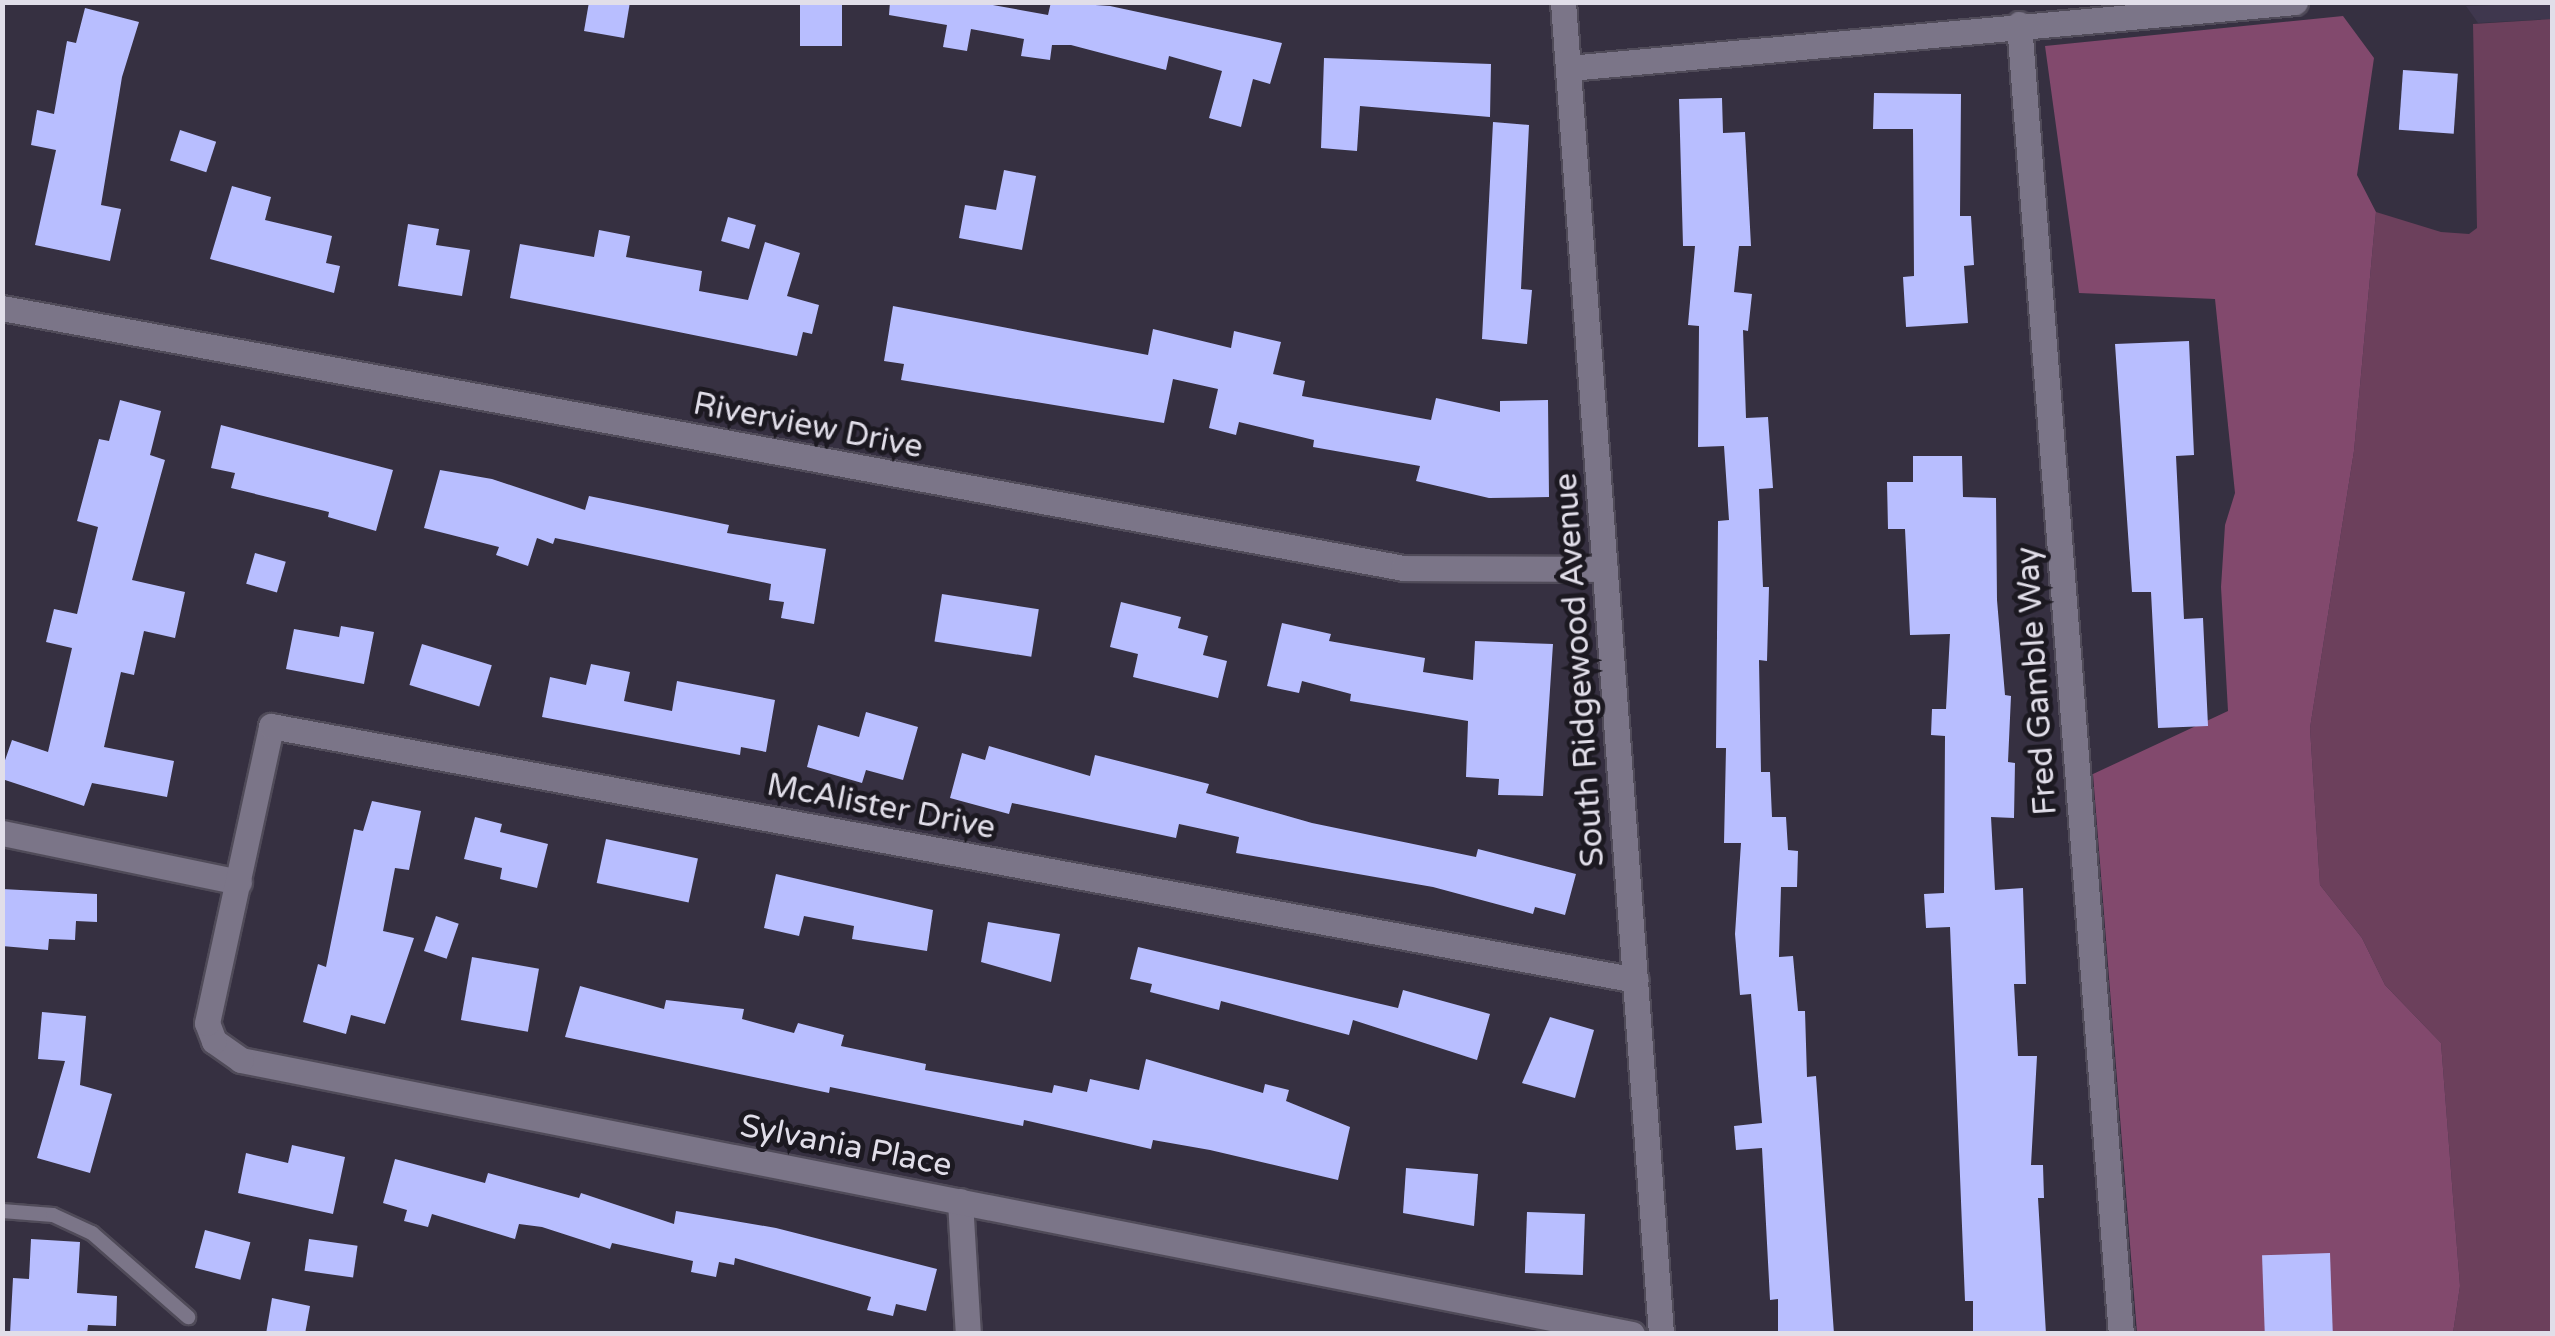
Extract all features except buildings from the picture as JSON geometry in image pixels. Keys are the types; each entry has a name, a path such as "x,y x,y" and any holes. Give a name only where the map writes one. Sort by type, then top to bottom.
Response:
{"street":[{"name":"South Ridgewood Avenue","path":"1563,2 1660,1334"},
{"path":"1569,68 2018,24 2294,2"},
{"name":"Fred Gamble Way","path":"2018,24 2121,1334"},
{"name":"Riverview Drive","path":"2,308 1403,568 1605,568"},
{"name":"McAlister Drive","path":"239,882 271,726 1636,980"},
{"path":"2,833 239,882"},
{"name":"Sylvania Place","path":"239,882 208,1023 214,1040 241,1060 1632,1334"},
{"path":"960,1201 968,1334"}],"lane":[{"path":"2,1211 54,1215 92,1233 188,1317"}],"shaded area":[{"path":"2552,3 2552,19 2478,23 2466,6"},
{"path":"2343,16 2374,58 2357,175 2376,212 2354,451 2310,728 2320,885 2362,938 2385,985 2441,1043 2460,1286 2453,1333 2137,1333 2093,774 2228,711 2221,587 2225,525 2235,493 2215,299 2079,293 2045,46"},
{"path":"2552,19 2552,1333 2453,1333 2460,1286 2441,1043 2385,985 2362,938 2320,885 2310,728 2354,451 2376,212 2441,232 2469,234 2477,228 2473,24"}]}
